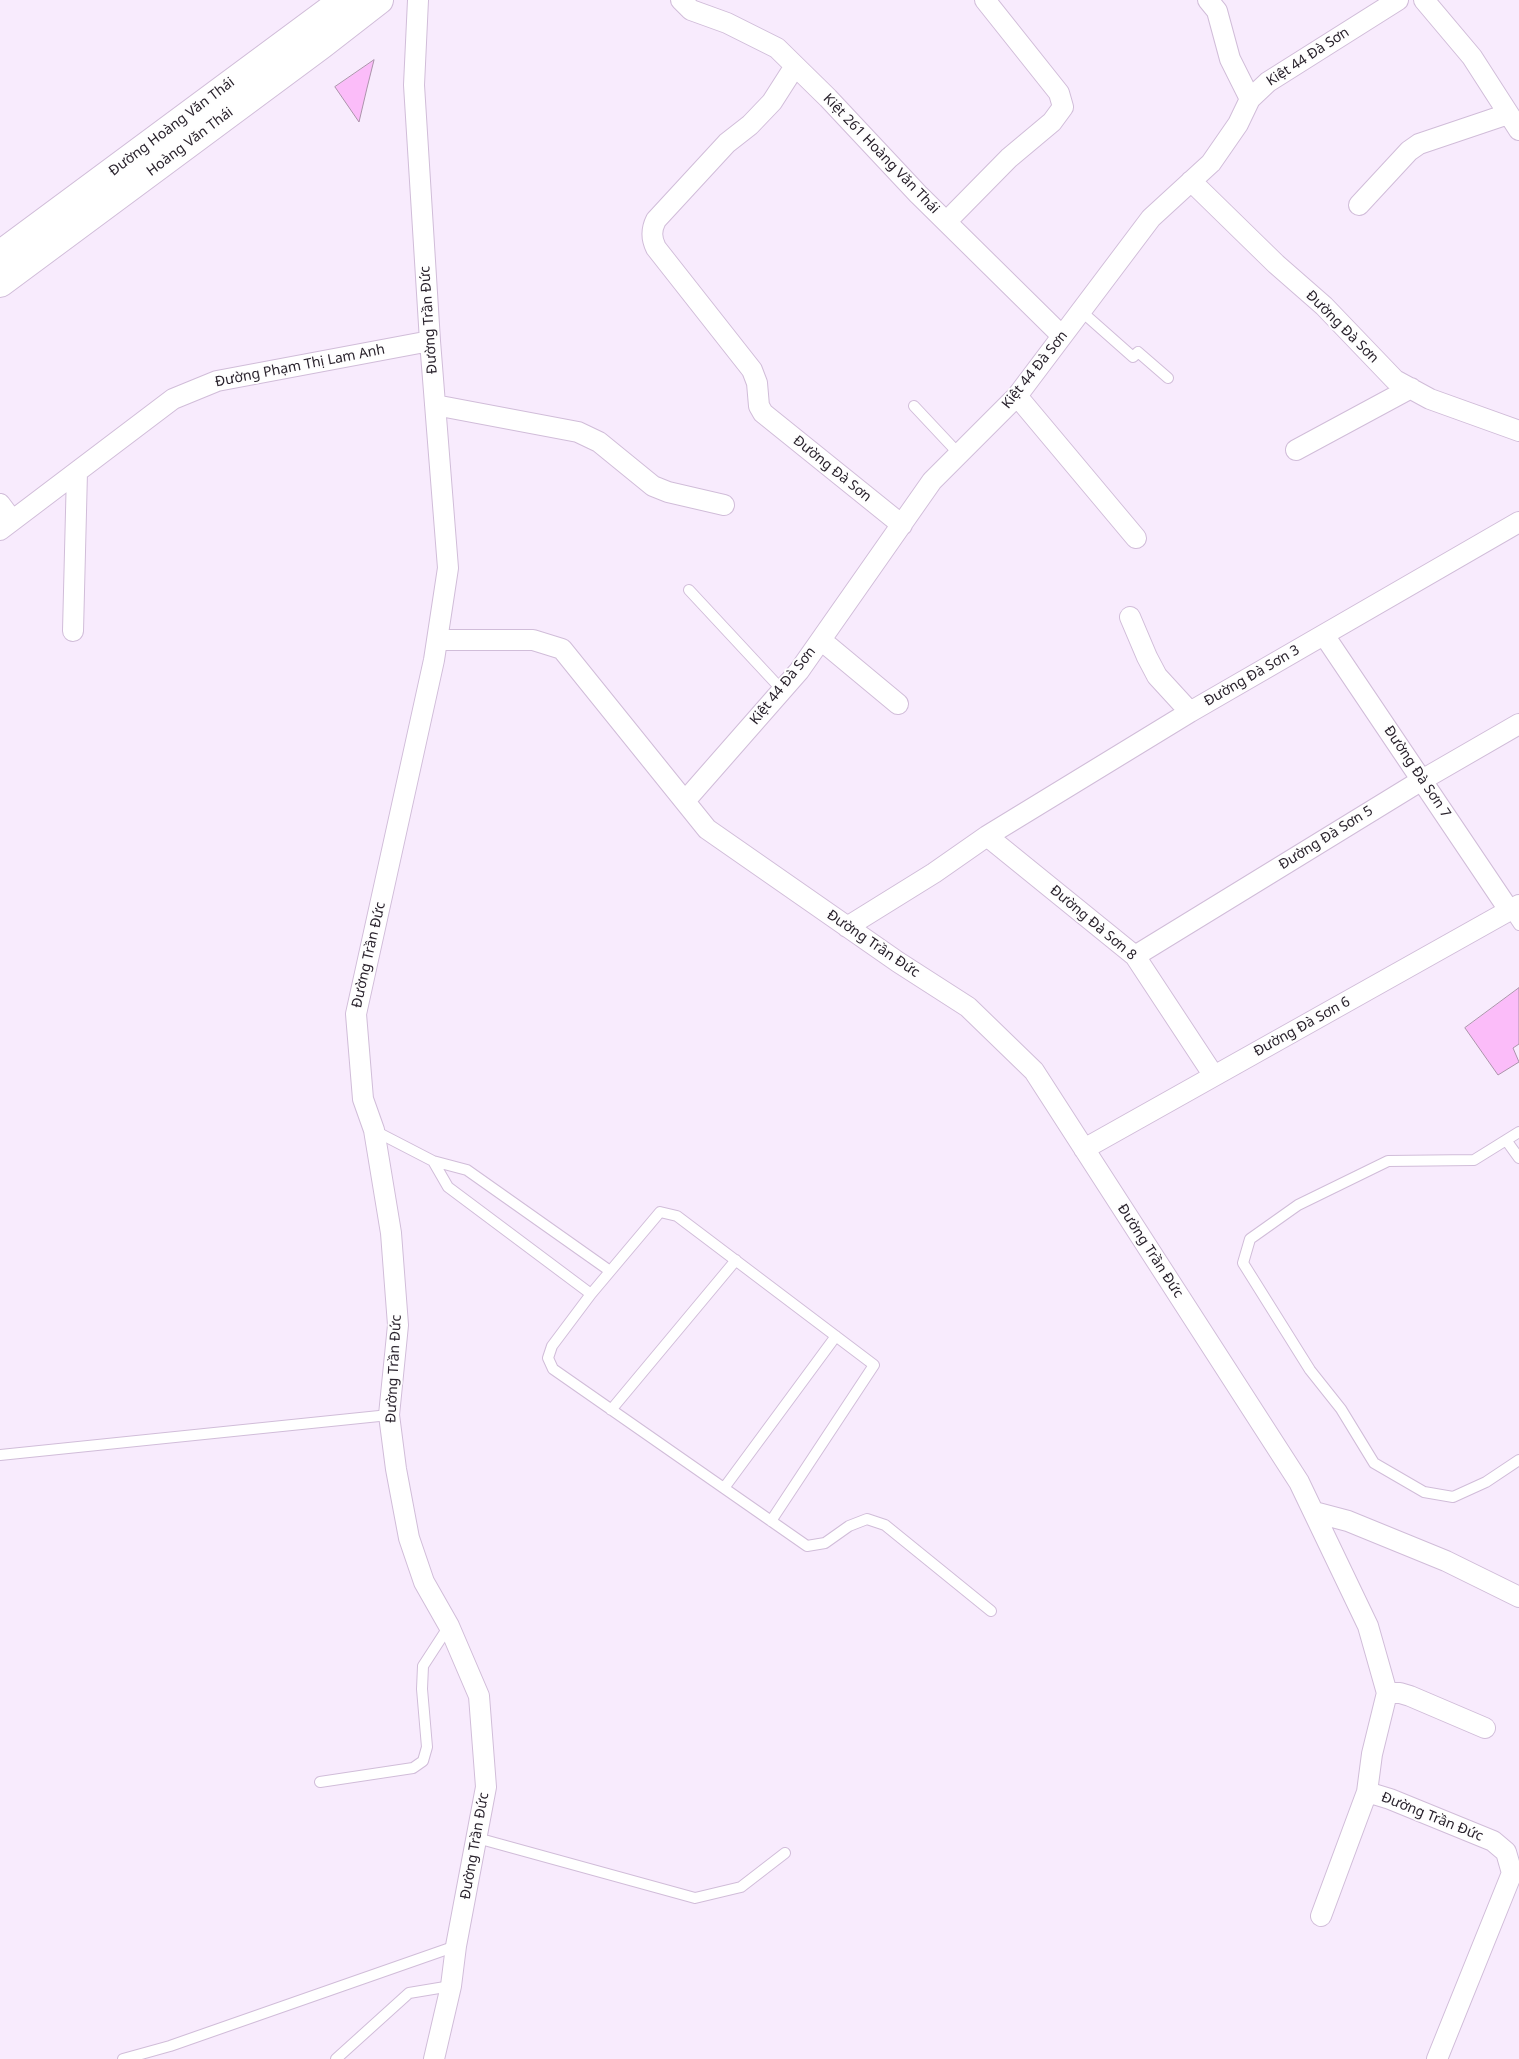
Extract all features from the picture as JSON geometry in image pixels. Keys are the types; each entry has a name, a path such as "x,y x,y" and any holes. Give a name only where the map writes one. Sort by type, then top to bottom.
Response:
{"main road":[{"name":"Đường Hoàng Văn Thái","path":"0,255 344,0"},
{"name":"Hoàng Văn Thái","path":"0,283 321,46 378,0"}],"street":[{"name":"Đường Trần Đức","path":"418,0 414,85 430,341 448,568 438,640 356,1014 363,1098 374,1130 391,1233 398,1325 389,1415 409,1538 424,1582 449,1626 479,1696 486,1787 456,1946 451,1986 434,2059"},
{"name":"Kiệt 261 Hoàng Văn Thái","path":"681,0 692,10 727,23 777,48 1062,336"},
{"path":"947,221 1009,158 1052,122 1063,107 1059,93 985,0"},
{"path":"1208,0 1216,11 1230,59 1250,99"},
{"name":"Kiệt 44 Đà Sơn","path":"685,801 799,671 932,481 1018,396 1151,218 1211,163 1238,124 1250,99 1268,82 1398,0"},
{"path":"1359,205 1409,151 1419,144 1514,122 1472,56 1424,0"},
{"name":"Đường Đà Sơn","path":"795,66 772,102 750,125 727,143 656,220 652,234 656,248 752,370 757,383 759,406 763,413 902,525"},
{"name":"Đường Đà Sơn","path":"1191,181 1276,264 1324,306 1395,380 1430,399 1519,431"},
{"name":"Đường Phạm Thị Lam Anh","path":"6,525 173,399 217,381 430,341"},
{"path":"1296,450 1411,388"},
{"path":"1018,396 1136,538"},
{"path":"435,405 578,432 598,442 653,486 668,492 724,505"},
{"path":"74,631 77,472"},
{"path":"0,504 6,525"},
{"name":"Đường Đà Sơn 3","path":"847,926 934,874 987,836 1190,712 1519,522"},
{"path":"1130,618 1157,676 1190,712"},
{"name":"Đường Đà Sơn 7","path":"1324,635 1422,780 1516,913"},
{"name":"Đường Trần Đức","path":"438,640 533,640 562,649 707,828 898,962 968,1007 1034,1071 1299,1482 1368,1626 1387,1693 1372,1754 1367,1792 1390,1799 1493,1842 1506,1852 1515,1865 1438,2059"},
{"path":"821,640 898,704"},
{"name":"Đường Đà Sơn 5","path":"1135,956 1422,780 1519,724"},
{"name":"Đường Đà Sơn 8","path":"987,836 1135,956 1214,1076"},
{"name":"Đường Đà Sơn 6","path":"1084,1149 1214,1076 1516,913"},
{"path":"1314,1512 1348,1521 1446,1561 1519,1597"},
{"path":"1387,1693 1400,1693 1410,1696 1485,1728"},
{"path":"1321,1916 1367,1792"}],"lane":[{"path":"1081,311 1133,356 1138,352 1168,378"},
{"path":"914,406 960,454"},
{"path":"689,590 782,690"},
{"path":"374,1130 434,1161 467,1170 610,1272"},
{"path":"1519,1132 1474,1160 1388,1161 1298,1205 1250,1239 1243,1263 1310,1370 1341,1409 1374,1463 1424,1492 1453,1497 1486,1482 1519,1460"},
{"path":"1506,1140 1519,1158"},
{"path":"434,1161 448,1188 591,1294"},
{"path":"771,1521 874,1365 677,1216 660,1212 591,1294 552,1346 548,1358 552,1368 771,1521 807,1546 825,1544 849,1526 867,1519 884,1525 991,1611"},
{"path":"612,1410 736,1260"},
{"path":"724,1488 836,1336"},
{"path":"0,1455 389,1415"},
{"path":"320,1782 413,1768 423,1761 427,1747 422,1689 423,1666 449,1626"},
{"path":"477,1838 695,1898 741,1887 785,1853"},
{"path":"123,2059 170,2046 456,1946"},
{"path":"336,2059 409,1993 451,1986"}],"building":[{"path":"374,60 367,88 359,122 335,87"},
{"path":"1519,988 1519,1044 1513,1048 1519,1062 1498,1075 1465,1028"}]}
